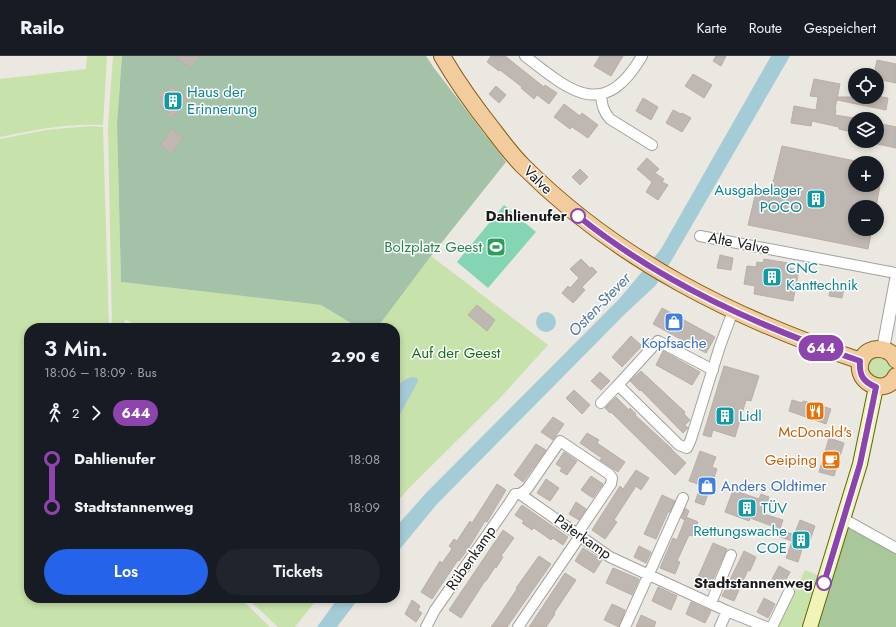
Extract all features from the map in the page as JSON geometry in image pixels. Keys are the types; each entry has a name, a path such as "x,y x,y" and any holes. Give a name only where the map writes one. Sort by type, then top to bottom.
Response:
{"main road":[{"name":"Valve","path":"442,56 479,111 522,165 577,215 615,244 640,260 733,311 806,343 860,361"},
{"path":"896,360 890,352 883,349 876,349 869,351 860,361 862,378 868,384 876,387 883,387 889,384 896,376"},
{"path":"810,627 860,464 876,387"}],"street":[{"path":"525,56 548,74 574,90 593,96 610,92 627,78 642,56"},
{"path":"601,94 602,105 605,113 610,119 652,145"},
{"name":"Alte Valve","path":"700,236 896,273"},
{"path":"883,349 896,280"},
{"path":"618,385 680,444 687,448 733,311"},
{"path":"600,404 658,341 713,370"},
{"path":"518,627 611,484 612,478 609,474 560,441 527,489 520,494"},
{"name":"Rübenkamp","path":"426,627 435,610 515,494 520,494"},
{"name":"Paterkamp","path":"520,494 610,558 766,627"},
{"path":"625,627 684,498"},
{"path":"844,519 896,548"},
{"path":"711,603 731,555"},
{"path":"772,627 789,592"},
{"path":"720,627 727,611"}],"green space":[{"path":"87,56 107,56 103,125 64,126 0,137 0,79 86,69"},
{"path":"113,56 122,56 117,124 121,282 321,305 351,323 132,323 125,319 125,323 112,323 108,126"},
{"path":"122,56 426,56 506,162 431,256 381,323 351,323 321,305 121,282 117,124"},
{"path":"91,126 103,127 109,323 24,323 24,603 245,603 270,627 0,627 0,139 46,130"},
{"name":"Bolzplatz Geest","path":"504,205 536,232 488,288 457,262"},
{"name":"Auf der Geest","path":"431,256 548,345 500,398 400,498 400,323 381,323"},
{"path":"882,355 892,364 892,373 886,380 869,378 866,362 869,358"},
{"path":"846,524 896,551 896,627 816,627"},
{"path":"805,570 822,577 807,627 778,627"},
{"path":"252,603 314,603 295,627 278,627"}],"water":[{"path":"771,56 790,56 656,285 625,314 437,504 400,549 400,522 426,493 620,298 661,249"},
{"path":"546,312 553,315 556,322 553,329 546,332 539,329 536,322 539,315"},
{"path":"412,377 417,378 418,381 400,415 400,384 406,379"},
{"path":"334,603 355,603 337,627 317,627"}],"building":[{"path":"174,56 200,56 191,68"},
{"path":"491,56 505,56 544,87 545,85 557,93 549,104 537,95 534,99 521,88 522,87 487,62"},
{"path":"600,56 623,56 611,76 594,66"},
{"path":"716,56 726,56 721,66 713,61"},
{"path":"877,60 896,64 896,83 884,80 884,68 875,68"},
{"path":"693,74 712,85 704,98 685,86"},
{"path":"814,79 840,84 835,115 848,117 848,131 839,129 839,127 812,121 811,126 791,123 794,106 816,110 818,97 810,96"},
{"name":"Haus der Erinnerung","path":"171,86 187,98 172,119 167,115 169,112 158,104 162,98 159,95 164,89 167,92"},
{"path":"496,86 506,95 499,103 489,94"},
{"path":"838,97 848,97 848,102 837,100"},
{"path":"884,97 888,98 886,110 857,104 884,104"},
{"path":"643,98 658,107 651,120 636,111"},
{"path":"564,104 580,116 582,113 598,125 588,138 572,127 570,129 554,117"},
{"path":"673,110 691,118 682,132 666,123"},
{"path":"884,124 896,127 896,148 884,145"},
{"path":"172,129 183,138 171,154 160,145"},
{"name":"Ausgabelager POCO","path":"782,146 848,160 848,192 879,192 877,200 848,200 848,236 871,236 868,249 748,225 757,188 771,191"},
{"path":"647,158 659,169 655,173 664,179 662,182 668,185 658,200 646,192 652,182 637,169"},
{"path":"580,169 588,177 580,185 572,177"},
{"path":"720,255 733,258 731,270 717,268"},
{"path":"581,259 590,268 592,267 597,272 582,287 585,290 573,303 562,293 568,286 570,288 579,278 570,269"},
{"name":"CNC Kanttechnik","path":"764,259 788,263 787,268 799,270 793,301 754,294 755,286 744,284 747,266 756,267 757,262 763,263"},
{"path":"830,286 844,288 842,298 829,296"},
{"path":"477,305 495,320 487,331 468,315"},
{"path":"662,308 715,337 706,353 653,324"},
{"path":"631,336 642,346 622,367 612,357"},
{"path":"663,351 700,372 692,385 656,365"},
{"name":"Lidl","path":"724,366 759,376 751,401 746,400 735,437 713,430 711,437 703,435"},
{"path":"641,371 685,412 684,414 690,420 685,425 688,428 683,433 641,390 640,391 630,381"},
{"path":"600,372 610,381 601,390 591,381"},
{"path":"574,390 590,405 582,414 566,398"},
{"path":"616,397 629,410 630,408 636,414 635,415 686,463 675,475 611,412 610,413 605,408"},
{"name":"McDonald's","path":"792,400 802,403 803,401 816,404 831,409 826,424 789,411"},
{"path":"553,417 564,424 553,440 541,432"},
{"path":"587,433 599,440 597,443 625,462 618,472 600,460 602,458 580,443"},
{"name":"Geiping","path":"829,438 844,443 834,476 819,472"},
{"path":"536,444 546,450 523,482 514,475"},
{"path":"700,451 716,457 712,467 717,469 704,505 695,502 701,485 689,481"},
{"path":"564,452 577,461 567,475 560,471 562,468 556,464"},
{"path":"636,470 649,478 641,490 636,486 614,520 617,522 605,539 592,530 620,486 623,489"},
{"path":"591,476 603,484 593,498 581,490"},
{"path":"546,479 559,488 550,501 537,493"},
{"path":"497,484 506,490 487,522 485,521 468,549 459,561 458,560 432,599 421,592 440,561 442,563 452,549 449,546 454,539 457,541 470,521 472,523"},
{"path":"733,490 759,499 761,494 769,497 764,514 783,520 780,529 794,535 800,520 815,526 807,547 803,546 798,562 786,558 792,541 769,533 772,526 750,518 749,521 725,512"},
{"path":"662,495 675,501 670,512 668,512 656,539 644,534"},
{"path":"576,502 586,509 579,520 569,514"},
{"path":"522,505 568,537 563,545 553,538 551,540 534,528 532,530 522,523 524,521 515,515"},
{"path":"685,508 689,511 685,520 681,518"},
{"path":"686,517 698,522 692,536 689,535 677,561 680,562 675,574 660,568 673,538 677,540"},
{"path":"503,530 514,538 501,556 503,557 496,568 495,567 485,581 461,618 449,610"},
{"path":"713,543 727,549 708,590 695,584"},
{"path":"639,546 651,552 646,563 634,557"},
{"path":"583,548 602,560 594,573 575,561"},
{"path":"744,551 756,557 750,571 748,570 734,601 722,596"},
{"path":"539,556 551,564 507,627 491,627 517,589 516,588"},
{"path":"779,566 790,572 782,587 771,581"},
{"path":"613,568 639,579 632,595 606,583"},
{"path":"565,573 576,580 554,613 555,614 546,627 529,627"},
{"path":"658,587 677,596 671,610 652,601"},
{"path":"764,598 775,604 768,618 757,612"},
{"path":"412,600 420,606 418,610 422,613 416,622 405,614"},
{"path":"691,602 711,611 705,623 686,614"},
{"path":"612,604 625,610 619,627 604,620"},
{"path":"641,615 656,622 654,627 636,627"}],"bus line":[{"name":"644","path":"578,216 615,244 716,303 806,343 860,361 862,378 868,384 876,387 860,464 824,583"}],"place":[{"name":"Haus der Erinnerung","path":"173,101"},
{"name":"Ausgabelager POCO","path":"816,199"},
{"name":"Dahlienufer","path":"578,216"},
{"name":"Bolzplatz Geest","path":"496,247"},
{"name":"CNC Kanttechnik","path":"772,277"},
{"name":"Kopfsache","path":"674,322"},
{"name":"McDonald's","path":"815,411"},
{"name":"Lidl","path":"725,416"},
{"name":"Geiping","path":"831,460"},
{"name":"Anders Oldtimer","path":"707,486"},
{"name":"TÜV","path":"747,508"},
{"name":"Rettungswache COE","path":"801,540"},
{"name":"Stadtstannenweg","path":"824,583"}],"water label":[{"name":"Osten-Stever","path":"599,304"}]}
